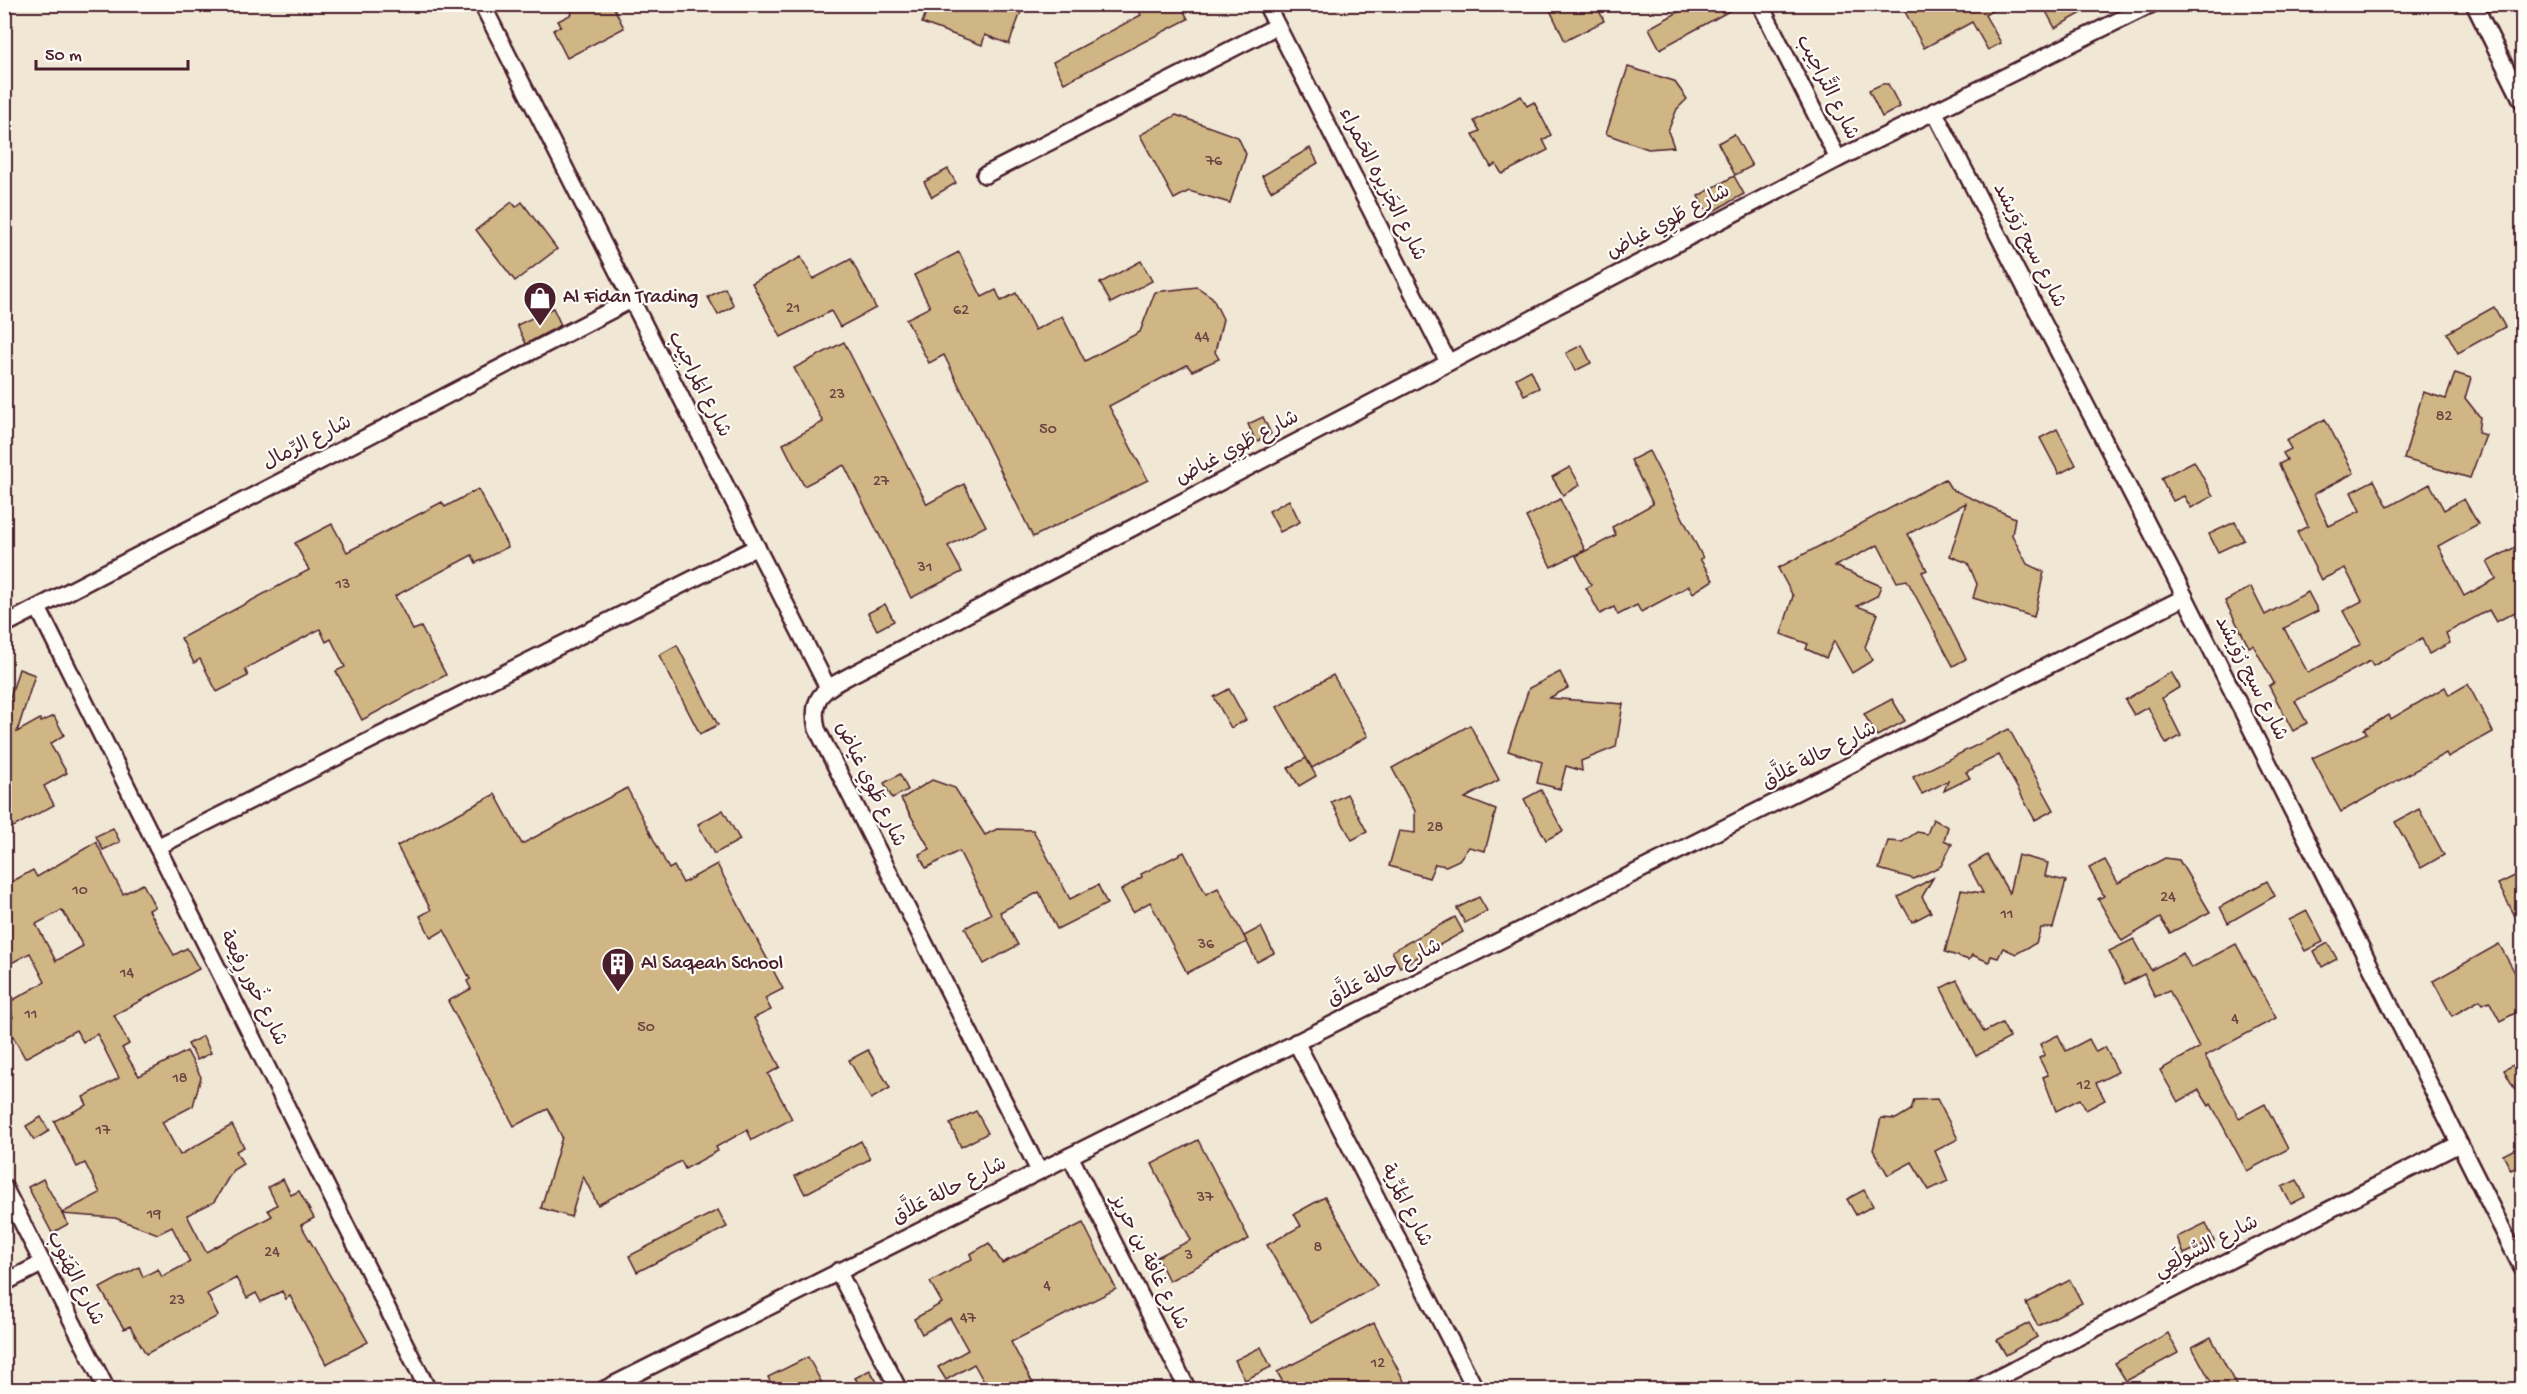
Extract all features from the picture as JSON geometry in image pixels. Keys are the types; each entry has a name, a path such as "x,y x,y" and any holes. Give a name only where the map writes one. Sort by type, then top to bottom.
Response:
{"street":[{"name":"شارع المَراجِيب","path":"482,4 828,688"},
{"name":"شارع الجَزيره الحَمراء","path":"1266,4 1448,362"},
{"name":"شارع التَّراحِيب","path":"1760,4 1838,159"},
{"name":"شارع طَوِي غياض","path":"1039,1171 817,729 814,707 819,697 828,688 1838,159 2152,4"},
{"path":"2474,4 2523,101"},
{"path":"985,175 1277,26"},
{"name":"شارع سيح رُوَيشد","path":"1934,111 2185,597 2523,1268"},
{"name":"شارع الرِّمال","path":"4,625 631,300"},
{"path":"157,847 757,547"},
{"name":"شارع حالة عَلاَّق","path":"608,1388 2185,597"},
{"name":"شارع خُور رِفِيعة","path":"38,608 428,1389"},
{"name":"شارع المَرِّية","path":"1296,1042 1476,1389"},
{"name":"شارع السُّولَعِي","path":"1974,1389 2460,1144"},
{"name":"شارع غافة بن حريز","path":"1070,1155 1188,1389"},
{"name":"شارع الهَبُوب","path":"4,1187 106,1389"},
{"path":"4,1283 43,1263"},
{"path":"838,1271 899,1389"}],"building":[{"path":"568,4 612,4 624,28 567,58 553,30 561,26 558,21 572,14"},
{"path":"929,4 1024,4 1009,44 985,35 982,45 922,23"},
{"path":"1135,4 1180,4 1188,19 1064,83 1053,62 1141,15"},
{"path":"1547,4 1596,4 1604,21 1565,41"},
{"path":"1693,4 1742,4 1660,49 1649,28"},
{"path":"1901,4 2003,4 1985,15 2001,43 1988,50 1972,22 1924,48"},
{"path":"2042,4 2098,4 2055,28"},
{"path":"1628,67 1674,81 1687,99 1677,109 1668,131 1674,147 1648,149 1606,134"},
{"path":"1882,84 1888,84 1900,107 1882,117 1869,90"},
{"path":"1521,96 1527,106 1534,102 1551,135 1543,140 1548,150 1502,174 1496,164 1491,167 1473,134 1480,131 1474,121"},
{"path":"1176,115 1238,137 1246,154 1230,203 1189,191 1174,199 1140,135"},
{"path":"1734,134 1752,166 1735,175 1718,143"},
{"path":"1310,148 1318,163 1271,191 1262,176"},
{"path":"948,169 956,183 932,197 924,182"},
{"path":"1734,176 1744,194 1708,214 1698,196"},
{"path":"512,202 516,207 522,202 557,249 515,281 476,230"},
{"path":"959,252 982,297 996,290 1001,301 1016,293 1035,330 1062,316 1085,361 1140,332 1155,292 1197,287 1212,297 1223,319 1215,352 1219,359 1192,371 1187,365 1109,406 1148,480 1033,537 944,355 929,363 906,319 930,307 914,275"},
{"path":"801,257 813,279 851,259 876,308 840,327 831,311 781,337 752,283"},
{"path":"1141,261 1152,281 1111,303 1100,283"},
{"path":"725,288 734,306 718,315 708,297"},
{"path":"2494,307 2505,327 2458,353 2447,333"},
{"name":"Al Fidan Trading","path":"553,308 561,325 526,344 517,325"},
{"path":"844,342 927,504 964,484 986,526 948,546 962,572 911,598 844,465 804,486 783,444 823,422 794,368"},
{"path":"1582,345 1591,363 1575,371 1566,353"},
{"path":"1531,370 1539,388 1524,395 1516,378"},
{"path":"2455,373 2471,378 2465,398 2480,417 2478,433 2486,435 2470,478 2404,459 2423,392 2446,399"},
{"path":"1263,417 1271,434 1256,442 1248,424"},
{"path":"2325,419 2354,473 2314,494 2329,526 2360,511 2351,492 2374,480 2388,507 2430,484 2444,510 2464,499 2478,524 2438,546 2464,596 2496,579 2487,562 2523,543 2523,608 2496,622 2489,610 2446,633 2450,643 2429,654 2422,639 2373,666 2370,661 2295,701 2307,723 2293,731 2269,686 2274,683 2253,645 2249,647 2225,601 2251,587 2265,615 2308,592 2318,611 2284,628 2308,673 2361,644 2343,611 2362,601 2345,568 2321,580 2297,532 2308,526 2279,464 2287,460 2283,453 2291,449 2286,440"},
{"path":"2057,429 2076,465 2059,474 2040,438"},
{"path":"1649,451 1703,558 1700,559 1713,580 1693,593 1689,586 1641,612 1637,605 1618,615 1614,607 1600,614 1586,588 1591,585 1576,556 1616,535 1612,527 1653,504 1631,460"},
{"path":"2194,461 2213,496 2191,508 2184,496 2173,501 2161,478"},
{"path":"1570,467 1580,485 1563,495 1552,477"},
{"path":"1945,479 1951,489 2015,518 2012,535 2027,564 2044,572 2034,617 1973,598 1977,584 1968,563 1950,556 1966,503 1908,534 1927,570 1922,572 1966,659 1953,666 1907,580 1897,582 1878,545 1835,566 1881,586 1877,596 1857,606 1878,614 1865,647 1873,660 1852,673 1834,641 1826,658 1806,649 1808,644 1781,634 1793,596 1778,568"},
{"path":"478,489 508,547 476,563 472,555 395,596 413,630 421,627 446,675 362,720 336,671 345,667 331,639 326,642 320,629 245,669 248,676 217,692 200,659 194,663 181,638 309,570 295,543 332,524 347,552 442,502 445,507"},
{"path":"1560,499 1585,550 1551,567 1526,517"},
{"path":"1289,500 1300,522 1280,532 1269,511"},
{"path":"2235,522 2244,540 2218,552 2209,534"},
{"path":"885,604 894,621 877,630 868,613"},
{"path":"677,645 718,725 700,734 659,655"},
{"path":"19,669 35,675 17,732 40,719 41,722 54,716 64,735 50,744 67,773 44,786 54,805 4,832 4,701 10,698"},
{"path":"1560,672 1568,688 1549,698 1623,704 1616,747 1581,761 1582,771 1566,766 1560,789 1537,783 1542,762 1508,751 1529,688"},
{"path":"2171,672 2180,687 2162,698 2181,736 2166,744 2148,707 2134,715 2125,700"},
{"path":"1333,675 1368,736 1312,768 1277,707"},
{"path":"2468,684 2493,732 2448,757 2446,753 2341,812 2312,758 2367,733 2364,729 2389,715 2391,719 2445,687 2449,695"},
{"path":"1229,689 1246,720 1231,728 1214,697"},
{"path":"1892,699 1905,721 1877,736 1864,714"},
{"path":"1470,725 1499,780 1465,798 1496,810 1485,851 1469,847 1459,860 1446,866 1435,864 1429,878 1389,866 1399,831 1415,833 1415,811 1392,768"},
{"path":"2009,729 2054,810 2035,820 1999,755 1966,772 1970,778 1944,791 1948,781 1922,794 1913,777"},
{"path":"1306,758 1316,776 1299,786 1288,768"},
{"path":"900,774 908,790 892,798 884,783"},
{"path":"932,780 955,788 985,835 997,829 1033,830 1070,899 1098,885 1107,904 1057,929 1039,892 1000,912 1018,945 984,964 965,928 991,914 959,851 926,868 919,854 930,849 901,799"},
{"name":"Al Saqeah School","path":"627,788 669,869 674,866 683,883 717,864 783,989 765,998 771,1010 754,1018 780,1067 768,1074 792,1119 752,1140 747,1130 716,1147 718,1151 685,1169 681,1161 598,1205 583,1176 571,1217 541,1208 562,1137 548,1109 514,1126 448,1001 471,989 467,981 470,979 444,930 431,938 420,916 431,910 397,846 495,794 522,844"},
{"path":"1541,790 1563,831 1546,840 1524,799"},
{"path":"1347,794 1367,832 1352,840 1331,802"},
{"path":"2419,809 2444,855 2421,868 2395,822"},
{"path":"723,810 740,840 714,854 698,824"},
{"path":"1933,819 1948,827 1944,840 1952,844 1941,866 1914,879 1879,869 1888,841 1902,842 1917,832 1927,834"},
{"path":"113,828 120,842 103,850 96,836"},
{"path":"96,842 123,894 143,884 155,907 149,910 174,955 187,948 199,969 114,1015 129,1044 122,1048 139,1076 187,1051 201,1077 193,1106 162,1122 180,1155 232,1125 244,1147 236,1151 243,1164 233,1170 214,1202 187,1215 206,1252 272,1216 268,1210 277,1205 268,1187 283,1179 291,1195 299,1191 314,1218 301,1225 368,1342 326,1364 290,1296 286,1299 282,1291 261,1302 256,1293 247,1298 236,1278 207,1294 218,1316 146,1354 130,1326 124,1329 100,1288 139,1267 143,1277 158,1269 162,1277 190,1262 172,1227 158,1234 115,1218 62,1214 68,1224 52,1233 28,1187 43,1179 62,1213 100,1193 85,1163 77,1167 54,1121 87,1105 83,1097 119,1078 97,1034 83,1042 76,1030 25,1058 5,1022 13,1017 6,1004 45,982 30,953 4,967 4,886 33,870 37,877","holes":["62,910 83,946 56,961 36,924"]},
{"path":"1184,852 1206,894 1218,888 1247,942 1187,973 1150,902 1133,912 1121,890 1142,877 1141,874"},
{"path":"1987,855 2009,893 2018,855 2048,863 2045,876 2066,881 2053,928 2041,928 2036,943 2016,954 2003,948 1998,958 1991,956 1989,962 1972,955 1969,960 1945,952 1961,890 1983,893 1969,866"},
{"path":"2165,858 2179,860 2210,912 2170,933 2160,918 2122,941 2098,899 2104,896 2089,868 2105,860 2118,883"},
{"path":"2523,872 2523,931 2498,884"},
{"path":"1933,878 1922,897 1931,912 1912,922 1898,897"},
{"path":"2267,881 2275,896 2228,923 2220,907"},
{"path":"1479,897 1487,911 1465,923 1457,908"},
{"path":"2307,911 2323,942 2305,951 2289,920"},
{"path":"1455,917 1463,932 1400,967 1392,951"},
{"path":"1261,927 1274,953 1257,962 1244,936"},
{"path":"2134,939 2151,970 2183,953 2191,968 2236,944 2276,1018 2205,1056 2239,1118 2265,1104 2288,1149 2247,1171 2211,1104 2209,1106 2199,1090 2178,1102 2160,1070 2199,1048 2169,990 2155,997 2144,974 2125,984 2109,951"},
{"path":"2328,943 2337,959 2322,967 2314,951"},
{"path":"2499,944 2523,987 2523,1009 2500,1021 2489,1001 2483,1004 2480,1000 2452,1016 2433,981"},
{"path":"1957,980 1984,1032 2002,1023 2010,1038 1976,1056 1941,988"},
{"path":"2058,1035 2066,1051 2089,1039 2096,1052 2105,1047 2118,1072 2096,1083 2105,1100 2086,1110 2080,1099 2056,1111 2043,1077 2048,1075 2039,1058 2045,1055 2040,1044"},
{"path":"203,1036 211,1053 197,1060 188,1044"},
{"path":"868,1050 890,1088 871,1099 849,1060"},
{"path":"2523,1060 2523,1104 2504,1070"},
{"path":"1937,1099 1958,1139 1935,1151 1948,1181 1929,1190 1912,1162 1888,1175 1873,1150 1881,1118 1896,1119 1911,1110 1914,1100"},
{"path":"976,1111 988,1133 961,1147 950,1124"},
{"path":"41,1117 49,1131 34,1140 26,1126"},
{"path":"1198,1140 1249,1239 1169,1281 1157,1257 1191,1240 1152,1164"},
{"path":"861,1141 870,1159 805,1194 795,1176"},
{"path":"2523,1145 2523,1164 2511,1170 2503,1155"},
{"path":"2297,1180 2305,1197 2291,1204 2282,1187"},
{"path":"1864,1190 1873,1206 1856,1215 1847,1199"},
{"path":"1325,1197 1377,1286 1311,1323 1267,1245 1301,1226 1294,1214"},
{"path":"718,1210 727,1227 637,1272 629,1256"},
{"path":"1083,1223 1116,1289 1011,1342 1036,1389 988,1389 974,1364 946,1380 938,1367 968,1350 950,1318 922,1334 914,1319 942,1303 930,1282 972,1259 970,1254 989,1243 1002,1263"},
{"path":"2206,1223 2214,1241 2184,1254 2177,1237"},
{"path":"2070,1280 2082,1303 2038,1326 2026,1303"},
{"path":"1374,1323 1408,1389 1287,1389 1277,1372"},
{"path":"2029,1323 2037,1337 2006,1355 1997,1340"},
{"path":"2168,1333 2178,1353 2126,1381 2115,1363"},
{"path":"2211,1337 2238,1389 2215,1389 2192,1347"},
{"path":"1261,1347 1271,1367 1245,1380 1235,1360"},
{"path":"808,1357 825,1389 774,1389 768,1377"},
{"path":"870,1370 881,1389 862,1389 855,1378"}],"place":[{"name":"Al Fidan Trading","path":"540,327"},
{"name":"Al Saqeah School","path":"618,993"}]}
